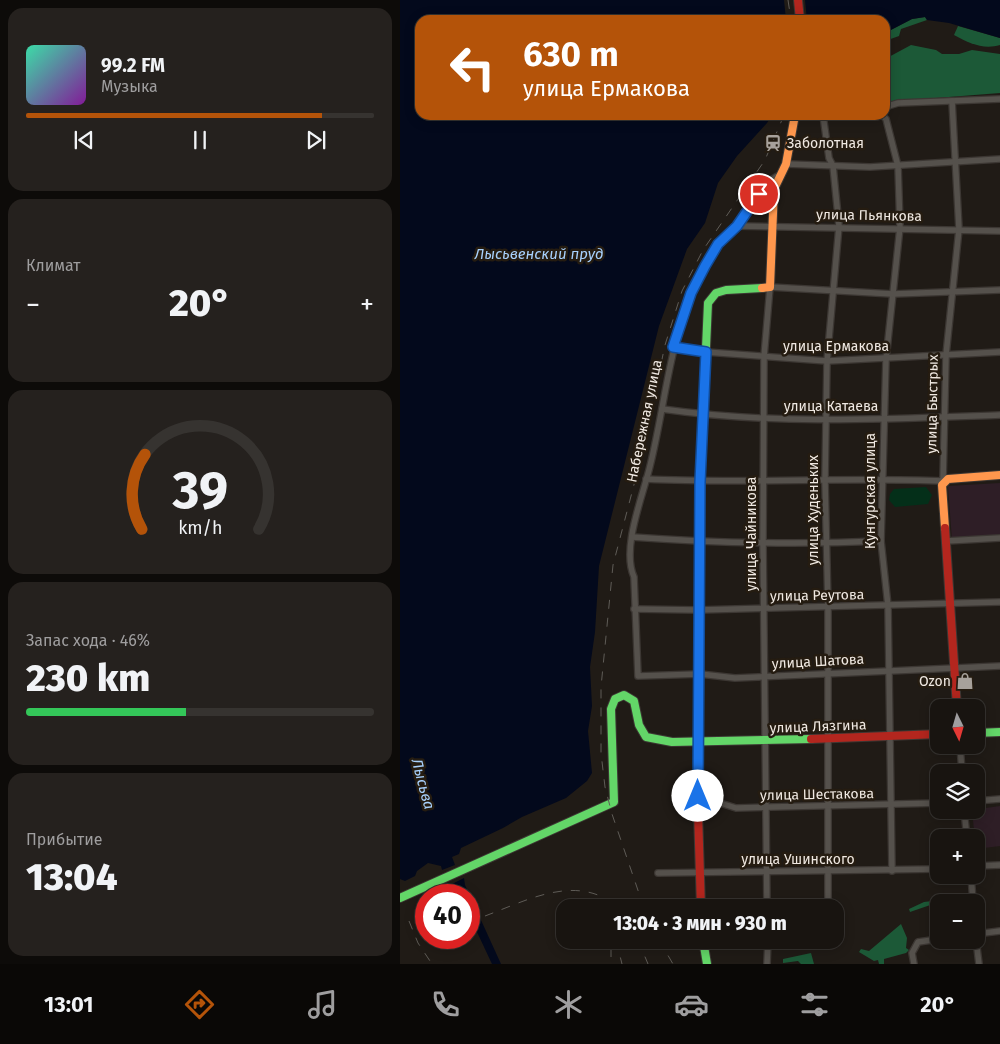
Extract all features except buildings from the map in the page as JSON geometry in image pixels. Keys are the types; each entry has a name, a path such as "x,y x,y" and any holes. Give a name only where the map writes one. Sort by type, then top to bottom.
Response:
{"street":[{"path":"798,0 800,15"},
{"path":"890,105 898,102 1000,99"},
{"name":"улица Быстрых","path":"952,101 959,230 951,292 946,355 942,486 957,699"},
{"path":"794,120 786,164 898,166 1000,159"},
{"name":"улица Худеньких","path":"824,120 829,158 833,166 839,226 827,361 824,480 828,607 827,740 830,871 828,899"},
{"name":"Кунгурская улица","path":"886,120 898,166 900,228 886,359 881,541 888,606 892,871"},
{"name":"улица Чайникова","path":"767,899 763,543 764,357 770,287 774,189 786,164"},
{"name":"Набережная улица","path":"638,676 634,577 629,566 632,538 662,409 673,347 691,293 718,244 737,226 770,178 780,174"},
{"name":"улица Пьянкова","path":"737,226 839,226 1000,231"},
{"path":"701,899 698,796 700,674 698,610 700,482 708,303 716,293 726,290 770,287 833,289 893,294 1000,290"},
{"name":"улица Ермакова","path":"673,347 706,352 827,361 1000,352"},
{"name":"улица Катаева","path":"662,409 703,415 765,418 883,419 1000,415"},
{"path":"646,479 700,482 883,479 943,481 948,479 1000,476"},
{"path":"632,538 700,542 825,544 881,541"},
{"path":"946,541 1000,538"},
{"name":"улица Реутова","path":"634,609 698,610 1000,602"},
{"name":"улица Шатова","path":"638,676 700,674 735,678 827,672 1000,666"},
{"name":"улица Лязгина","path":"400,898 614,802 610,721 613,704 618,697 624,695 634,701 639,725 646,737 672,742 827,740 930,734"},
{"path":"985,733 1000,732"},
{"name":"улица Шестакова","path":"698,796 736,808 930,803"},
{"path":"985,800 1000,799"},
{"path":"985,866 1000,865"},
{"name":"улица Ушинского","path":"658,873 892,871 930,869"},
{"path":"985,933 1000,931"},
{"path":"914,964 912,953 918,942 930,940"},
{"path":"705,949 708,964"},
{"path":"767,964 768,949"},
{"path":"977,949 979,964"}],"shaded area":[{"path":"1000,483 1000,536 952,540 948,486"},
{"path":"1000,806 1000,846 985,848 985,829 974,829 973,819 985,819 985,808"}],"green space":[{"path":"925,17 927,20 901,29 899,36 890,39 890,30 912,19"},
{"path":"958,26 1000,38 1000,45 988,47 965,41 954,35"},
{"path":"911,45 936,50 942,54 959,54 972,50 1000,54 1000,93 890,102 890,56"},
{"path":"926,487 932,495 928,504 895,507 889,500 890,494 894,489"},
{"path":"930,901 930,905 910,912 909,909"},
{"path":"901,924 907,938 906,948 909,950 906,953 884,959 884,964 879,964 878,960 874,961 859,952 861,949 869,951"},
{"path":"811,953 814,964 801,964 798,961 783,963 783,959"}],"water":[{"name":"Лысьвенский пруд","path":"400,0 784,0 786,15 415,15 415,120 769,120 737,156 718,183 705,223 687,249 659,326 599,566 595,632 590,667 592,706 588,731 592,773 587,781 566,798 522,817 461,848 459,854 452,857 455,865 442,870 441,866 428,863 417,871 415,876 405,881 400,879"},
{"path":"805,0 1000,0 1000,38 949,23 927,20 925,17 912,19 890,30 890,15 806,15"},
{"path":"464,878 465,884 452,884"},
{"path":"480,918 501,964 492,964 480,938"}],"railway":[{"path":"788,0 790,15"},
{"path":"641,899 612,814 605,787 601,753 601,687 613,565 642,454 665,345 682,291 703,250 765,160 782,120"},
{"path":"485,916 553,892 570,890 587,892 606,899"},
{"path":"409,921 418,943 432,964"},
{"path":"611,949 611,964"},
{"path":"618,949 622,964"},
{"path":"642,949 648,964"},
{"path":"664,949 673,964"}],"traffic: fast":[{"path":"699,714 700,482 708,303 716,293 726,290 762,288"},
{"path":"400,898 614,802 611,709 615,699 624,695 634,701 639,725 646,737 672,742 811,739"},
{"path":"985,733 1000,732"},
{"path":"704,949 707,964"}],"traffic: slow":[{"path":"762,288 770,287 774,189 786,164 794,120"},
{"path":"945,528 942,485 948,479 1000,475"}],"traffic: jam":[{"path":"798,0 800,15"},
{"path":"945,528 956,699"},
{"path":"699,714 698,812 701,899"},
{"path":"811,739 930,734"}],"place":[{"name":"Заболотная","path":"773,143"},
{"name":"Ozon","path":"965,681"}],"route":[{"path":"698,796 700,482 706,352 673,347 691,293 705,266 718,244 737,226 759,194"}],"water label":[{"name":"Лысьва","path":"423,784"}]}
